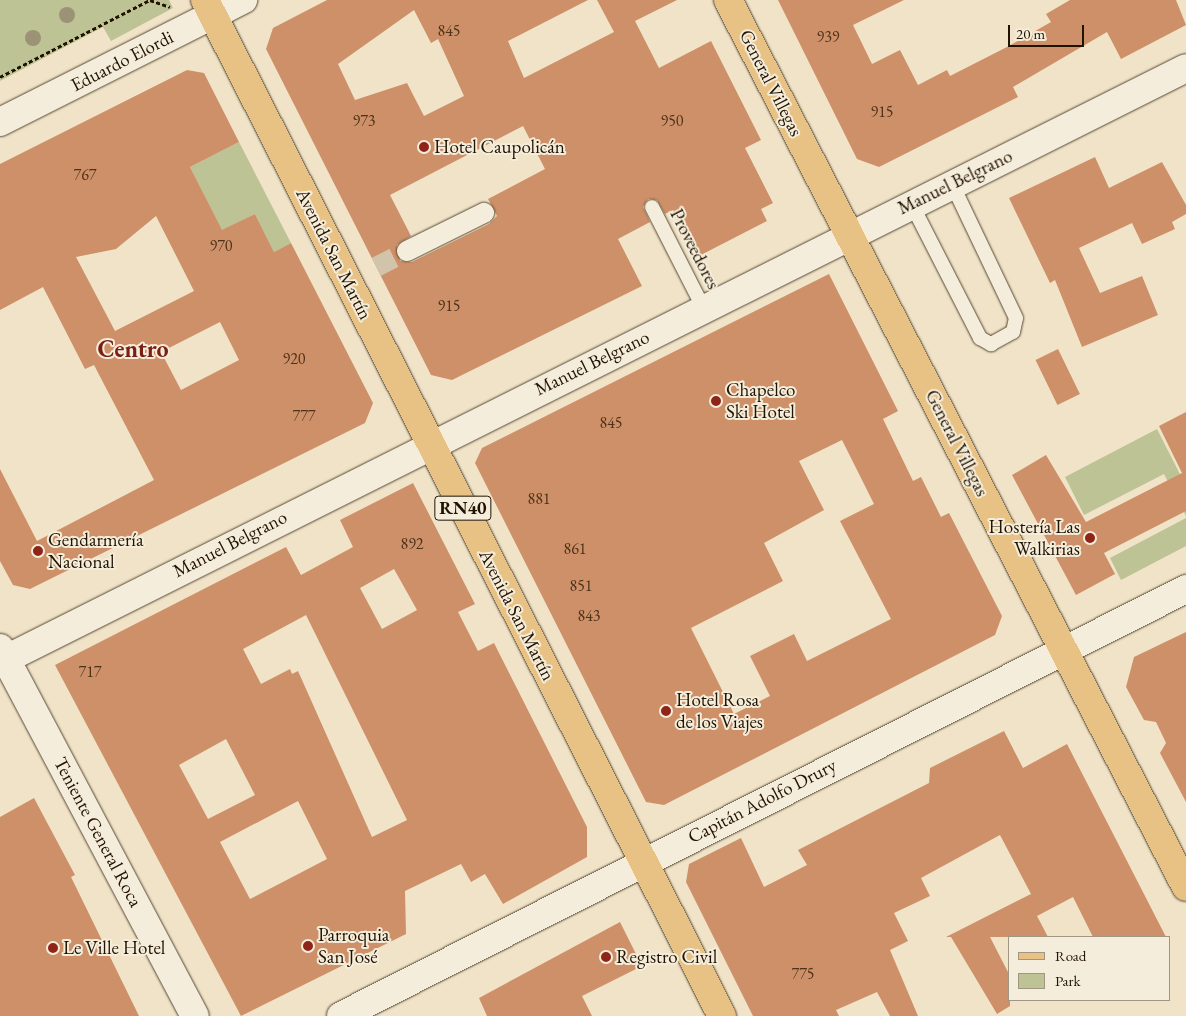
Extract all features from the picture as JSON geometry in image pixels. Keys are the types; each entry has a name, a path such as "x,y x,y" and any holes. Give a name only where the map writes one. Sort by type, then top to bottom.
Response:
{"main road":[{"name":"General Villegas","path":"728,0 1186,886"},
{"name":"Avenida San Martín","path":"209,8 722,1016"}],"street":[{"name":"Eduardo Elordi","path":"0,122 209,8 243,0"},
{"name":"Manuel Belgrano","path":"2,656 1186,68"},
{"path":"407,251 484,213"},
{"name":"Capitán Adolfo Drury","path":"341,1016 1063,648 1186,589"},
{"name":"Teniente General Roca","path":"2,656 195,1016"}],"lane":[{"path":"912,203 980,338 991,344 1013,332 1016,318 952,184"},
{"name":"Proveedores","path":"652,207 704,309"}],"path":[{"path":"0,77 150,0"}],"green space":[{"path":"0,0 169,0 173,8 111,41 103,27 0,81"},
{"path":"239,142 291,243 274,252 255,214 222,231 190,167"},
{"path":"1157,429 1186,486 1186,516 1164,474 1084,515 1065,477"},
{"path":"1186,518 1186,546 1121,580 1110,558"}],"building":[{"path":"327,0 588,0 508,41 524,78 614,32 597,0 677,0 635,21 659,68 711,41 761,140 745,148 773,203 761,209 767,221 697,257 673,210 665,214 657,200 648,199 643,207 650,222 618,239 642,286 452,380 431,375 266,49 273,28","holes":["414,10 431,43 438,39 464,96 424,116 407,83 355,100 338,64","523,126 545,169 488,199 497,216 489,224 412,262 400,261 397,245 411,236 390,195"]},
{"path":"778,0 904,0 853,25 872,64 900,50 918,85 947,70 950,76 1007,47 1051,22 1046,14 1070,0 1176,0 1186,25 1121,59 1107,32 1013,87 1018,97 879,167 857,159"},
{"path":"187,70 204,73 239,142 190,167 222,230 255,214 274,252 291,243 373,403 365,423 30,589 13,585 0,561 0,469 37,541 154,480 94,365 85,369 43,287 0,310 0,164","holes":["156,216 194,291 115,331 76,257 116,249","220,322 239,360 181,390 161,352"]},
{"path":"1095,157 1109,188 1162,162 1186,205 1186,214 1172,222 1175,229 1142,244 1132,223 1079,248 1100,293 1142,276 1158,315 1082,347 1055,280 1050,283 1009,198"},
{"path":"829,274 898,411 883,419 913,481 921,477 941,517 949,513 1002,616 995,635 664,805 646,802 475,463 482,448","holes":["842,440 874,504 840,521 891,619 807,661 794,634 750,656 770,696 734,714 691,628 783,581 764,543 824,510 799,461"]},
{"path":"1058,349 1080,394 1057,405 1036,360"},
{"name":"Hostería Las Walkirias","path":"1186,412 1186,511 1104,553 1115,574 1076,595 1012,475 1046,455 1086,522 1182,473 1159,426"},
{"path":"413,483 475,604 458,612 478,651 494,643 587,827 587,857 503,904 485,874 471,882 461,864 405,891 406,934 241,1016 55,665 286,547 301,575 353,547 340,520","holes":["394,569 417,610 382,629 360,588","306,615 407,820 372,837 298,671 292,674 290,669 261,684 243,649","226,739 255,795 208,819 179,765","298,801 327,859 250,899 220,842"]},
{"path":"1186,632 1186,802 1160,753 1166,743 1156,722 1144,720 1126,687 1134,657"},
{"path":"1004,731 1023,768 1067,744 1165,936 1092,936 1073,897 1037,916 1047,936 990,937 1008,972 1008,1001 1010,1001 1010,1006 997,1014 951,937 946,937 1031,894 1000,835 921,878 930,896 894,913 908,941 890,950 918,1016 890,1016 877,992 836,1010 839,1016 753,1016 686,882 689,864 741,838 764,887 807,865 798,850 929,783 930,768"},
{"path":"34,798 75,875 71,877 139,1016 0,1016 0,817"},
{"path":"620,922 642,966 582,996 592,1016 487,1016 479,998"}],"tunnel":[{"path":"376,267 407,251"}],"place":[{"name":"Hotel Caupolicán","path":"424,147"},
{"name":"Chapelco Ski Hotel","path":"716,401"},
{"name":"Hostería Las Walkirias","path":"1090,538"},
{"name":"Gendarmería Nacional","path":"38,551"},
{"name":"Hotel Rosa de los Viajes","path":"666,711"},
{"name":"Parroquia San José","path":"308,946"},
{"name":"Le Ville Hotel","path":"53,948"},
{"name":"Registro Civil","path":"606,957"}],"district":[{"name":"Centro","path":"133,349"}]}
